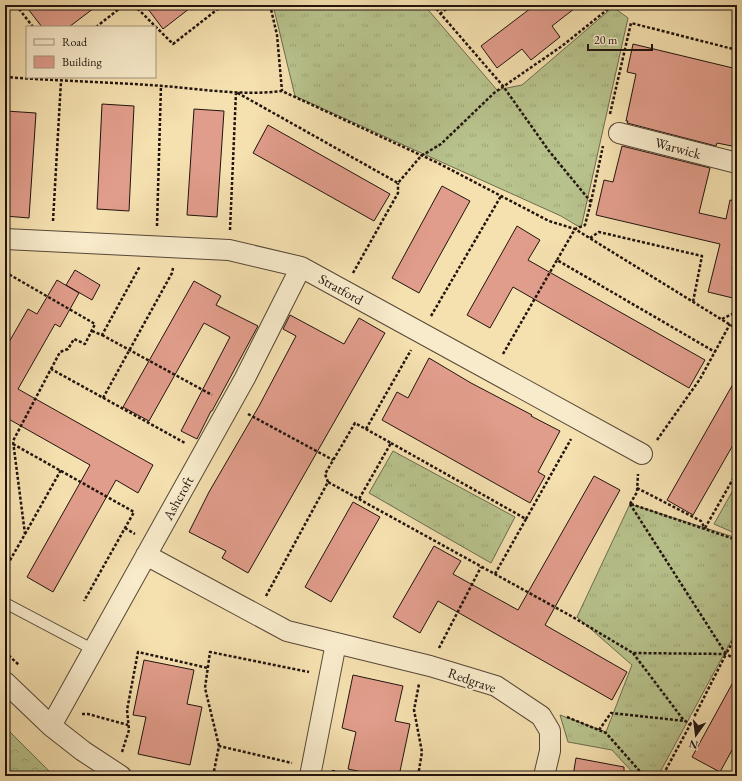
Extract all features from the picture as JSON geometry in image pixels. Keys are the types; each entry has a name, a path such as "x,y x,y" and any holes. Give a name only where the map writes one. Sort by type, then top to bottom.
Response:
{"street":[{"name":"Warwick","path":"612,138 737,163"},
{"name":"Stratford","path":"5,238 229,250 301,267 644,455"},
{"name":"Ashcroft","path":"51,726 245,378 301,267"},
{"name":"Redgrave","path":"146,556 287,631 427,665 496,686 541,716 550,730 550,751 544,776"},
{"path":"310,772 336,643"},
{"path":"5,682 51,726 83,751 118,774"}],"lane":[{"path":"5,603 94,650"}],"path":[{"path":"16,5 32,26"},
{"path":"97,26 124,5"},
{"path":"134,5 155,26"},
{"path":"156,27 173,44 223,5"},
{"path":"270,5 277,35 282,91"},
{"path":"433,5 503,86 549,151 591,202"},
{"path":"440,14 451,5"},
{"path":"344,290 398,193 398,183 421,156 441,144 494,93 562,46 613,5"},
{"path":"610,115 631,23 737,50"},
{"path":"5,77 75,82 161,85 262,94 282,91 438,163 549,221 575,229 737,329"},
{"path":"72,78 75,82"},
{"path":"52,241 61,81"},
{"path":"103,398 172,273 158,247 161,85"},
{"path":"236,92 398,183"},
{"path":"229,250 236,92"},
{"path":"492,371 575,229 585,225 612,138"},
{"path":"366,429 501,196"},
{"path":"590,238 599,232 702,256 693,302"},
{"path":"92,331 102,335 142,262 158,247"},
{"path":"557,260 715,352"},
{"path":"5,272 95,324 85,344 74,338 68,349 60,352 13,441 25,534"},
{"path":"722,319 732,314 737,315"},
{"path":"630,504 637,492 638,473 644,455 700,379 730,324"},
{"path":"50,371 51,369 203,452"},
{"path":"495,574 581,420"},
{"path":"526,519 355,423 325,474 328,482 571,616 633,653 682,718 690,725"},
{"path":"359,499 391,443"},
{"path":"13,444 134,512 84,602"},
{"path":"5,569 61,470"},
{"path":"705,529 737,472"},
{"path":"256,614 328,482"},
{"path":"637,488 701,521 705,529"},
{"path":"630,504 737,540"},
{"path":"630,504 726,654"},
{"path":"418,776 422,752 414,710 427,665 481,567"},
{"path":"663,776 737,634"},
{"path":"5,652 21,666"},
{"path":"118,774 128,730 127,710 138,652 208,668"},
{"path":"213,776 219,746 205,688 210,652 330,676"},
{"path":"633,653 726,654 737,660"},
{"path":"64,703 78,714 88,714 128,725"},
{"path":"599,730 611,713 685,721"},
{"path":"541,716 560,715 606,732 644,776"},
{"path":"219,746 310,772 357,776"}],"green space":[{"path":"273,5 424,5 497,90 522,85 613,7 628,18 581,228 561,216 295,96"},
{"path":"393,451 515,517 491,563 369,493"},
{"path":"737,483 737,534 714,524"},
{"path":"630,504 737,538 737,630 658,776 636,776 612,750 568,742 560,715 606,732 632,665 577,617"},
{"path":"5,727 54,776 5,776"}],"building":[{"path":"25,5 98,5 70,26 41,26"},
{"path":"145,5 194,5 163,29"},
{"path":"535,5 579,5 552,26 560,37 531,60 522,49 497,68 481,46"},
{"path":"633,44 737,69 737,147 717,143 716,146 627,123 628,121 626,121 636,74 627,72"},
{"path":"102,104 134,106 129,211 97,209"},
{"path":"194,109 224,111 217,217 187,215"},
{"path":"6,111 36,113 29,218 5,216"},
{"path":"268,125 390,194 374,221 253,153"},
{"path":"622,146 710,168 699,213 726,219 730,200 737,201 737,250 732,268 737,270 737,299 708,292 720,244 596,215 604,180 613,182"},
{"path":"442,186 470,201 419,293 392,278"},
{"path":"517,226 540,240 528,260 705,360 689,388 513,287 490,328 467,315"},
{"path":"75,270 100,285 92,300 66,285"},
{"path":"57,280 79,293 60,327 55,324 18,389 153,465 138,493 116,480 53,592 27,577 90,465 5,417 5,349 28,309 37,314"},
{"path":"194,281 221,296 216,305 258,326 197,439 181,431 230,337 204,323 149,421 123,407"},
{"path":"290,315 344,344 359,318 385,333 248,573 222,558 226,551 189,532 209,492 259,406 296,336 283,329"},
{"path":"429,358 471,383 560,431 538,472 545,476 530,503 382,420 397,392 408,398"},
{"path":"737,377 737,438 693,515 667,500"},
{"path":"594,476 620,490 545,625 627,672 612,700 438,601 420,633 393,617 434,546 461,561 453,574 518,610"},
{"path":"353,502 380,517 331,602 305,587"},
{"path":"144,660 194,670 187,704 202,707 190,765 138,754 146,717 133,715"},
{"path":"353,675 403,686 395,721 410,724 399,776 381,776 348,769 356,732 342,728"},
{"path":"737,675 737,741 720,772 692,757"},
{"path":"576,758 624,767 624,776 573,776"}]}
